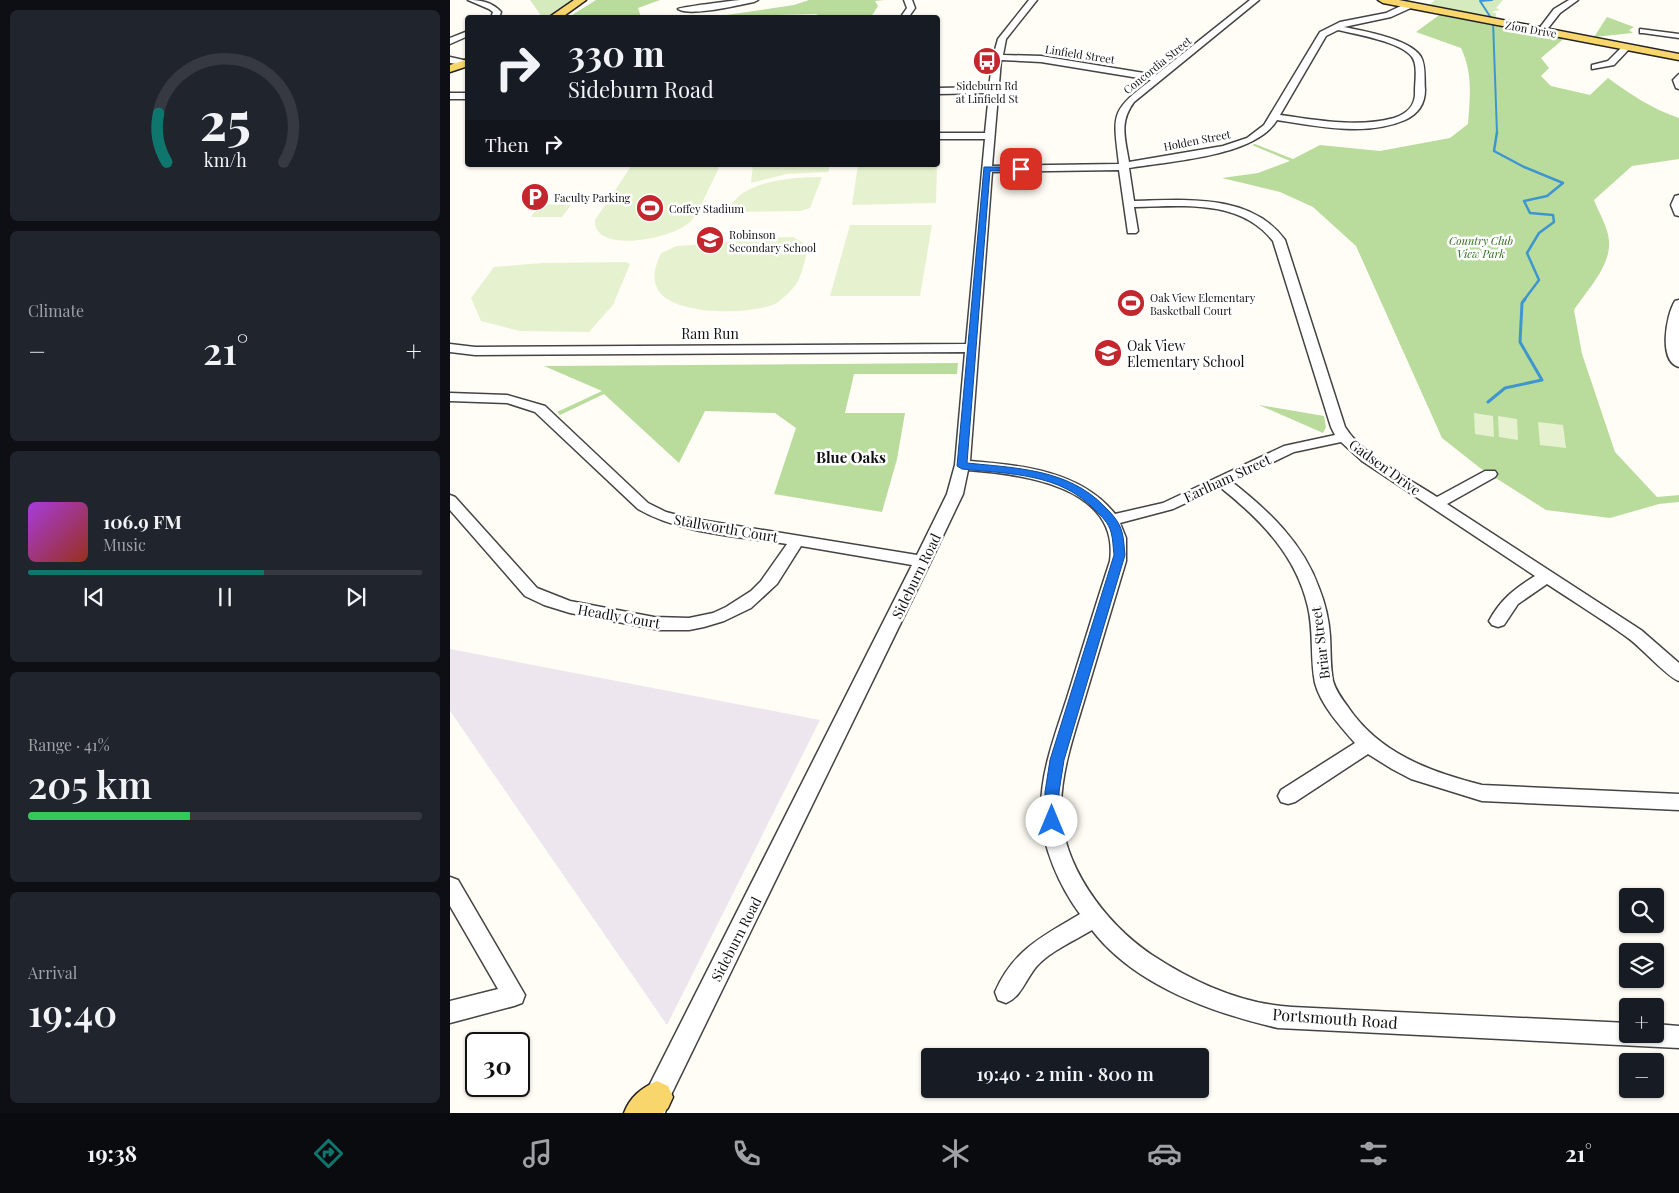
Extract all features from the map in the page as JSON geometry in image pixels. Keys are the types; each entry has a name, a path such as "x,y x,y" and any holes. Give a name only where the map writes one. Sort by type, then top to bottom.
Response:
{"main road":[{"path":"558,15 581,0"},
{"name":"Zion Drive","path":"1383,0 1679,57"},
{"path":"450,69 465,63"}],"street":[{"path":"472,0 492,7 497,12 496,15"},
{"path":"682,9 754,0"},
{"path":"906,15 911,8 908,0"},
{"name":"Sideburn Road","path":"650,1108 955,494 962,466 986,169 998,56 1002,39 1033,0"},
{"name":"Concordia Street","path":"1132,231 1119,126 1121,113 1131,100 1255,0"},
{"path":"1542,30 1557,11 1574,0"},
{"name":"Holden Street","path":"986,169 1090,169 1213,151 1236,145 1261,133 1274,117 1319,37 1326,30 1388,14 1410,5"},
{"path":"1274,117 1332,124 1363,125 1396,119 1418,108 1420,98 1418,60 1414,53 1398,45 1336,26"},
{"path":"1643,31 1679,36"},
{"path":"450,41 465,34"},
{"path":"1595,67 1611,62 1627,47"},
{"name":"Linfield Street","path":"998,56 1041,59 1158,78"},
{"path":"450,60 465,63"},
{"path":"1679,77 1677,80 1679,86"},
{"path":"940,91 994,90"},
{"path":"450,96 465,96"},
{"path":"940,136 990,136"},
{"path":"1679,198 1676,206 1679,213"},
{"name":"Gadsen Drive","path":"1128,204 1216,206 1248,215 1271,228 1279,240 1338,427 1344,436 1367,458 1635,634 1655,650 1679,674"},
{"path":"1679,304 1672,321 1671,332 1672,344 1679,364"},
{"name":"Ram Run","path":"450,348 476,351 971,348"},
{"name":"Stallworth Court","path":"450,397 508,399 540,409 643,506 661,516 689,523 923,561"},
{"name":"Earlham Street","path":"1112,520 1168,506 1289,449 1344,436"},
{"name":"Portsmouth Road","path":"962,466 1033,473 1057,480 1090,497 1112,520 1119,542 1118,561 1057,760 1052,792 1052,821 1066,871 1094,918 1123,946 1152,969 1212,1000 1280,1017 1679,1036"},
{"path":"1437,503 1490,474"},
{"name":"Briar Street","path":"1221,481 1266,518 1296,557 1309,581 1317,606 1321,630 1323,678 1326,688 1340,713 1368,744 1394,761 1425,777 1452,786 1482,792 1679,802"},
{"name":"Headly Court","path":"450,500 531,592 543,600 660,624 680,624 711,620 730,613 748,602 767,586 797,541"},
{"path":"1498,621 1502,610 1510,600 1547,576"},
{"path":"1288,796 1368,744"},
{"path":"450,886 514,995 450,1012"},
{"path":"1006,992 1028,960 1037,952 1094,918"}],"shaded area":[{"path":"450,649 820,720 667,1025 450,711"}],"green space":[{"path":"530,0 574,0 551,15 541,15"},
{"path":"596,0 660,0 638,8 640,15 572,15"},
{"path":"809,0 884,0 875,1 878,6 872,15 726,15 794,5"},
{"path":"1435,0 1503,0 1496,8 1500,10 1491,12 1496,13 1496,21 1426,8"},
{"name":"Country Club View Park","path":"1442,13 1566,37 1541,58 1549,68 1541,76 1551,86 1590,95 1608,78 1642,101 1679,118 1679,159 1632,166 1594,200 1607,231 1609,250 1602,269 1574,310 1582,354 1615,452 1657,497 1679,495 1679,502 1659,504 1610,518 1546,510 1480,468 1442,438 1356,246 1313,207 1280,192 1222,178 1258,173 1290,161 1252,145 1255,144 1293,159 1320,145 1380,151 1450,138 1468,124 1470,85 1465,57 1461,48 1416,32"},
{"path":"1607,17 1634,27 1629,30 1633,33 1594,37"},
{"name":"Coffey Stadium","path":"631,167 718,167 695,216 682,228 653,238 620,240 607,237 598,231 595,220"},
{"path":"753,167 829,167 828,172 787,174 751,183"},
{"path":"858,167 937,167 936,203 852,205"},
{"path":"822,177 810,208 801,211 728,212 734,201 743,193 768,182"},
{"path":"540,204 571,205 562,217 531,217"},
{"path":"850,225 932,225 920,296 830,296"},
{"path":"793,237 809,246 797,283 787,295 775,304 748,310 713,311 695,309 666,299 656,285 655,271 661,253 677,246 722,243 746,238"},
{"path":"626,262 630,264 613,305 589,332 520,331 481,321 471,298 494,267 543,263"},
{"path":"958,363 957,374 854,374 845,413 905,413 897,459 882,512 774,494 796,428 775,413 705,411 679,463 604,394 560,415 557,412 602,391 544,366"},
{"path":"1259,405 1324,416 1326,427 1323,433"},
{"path":"1474,413 1493,416 1494,437 1475,434"},
{"path":"1498,416 1517,419 1518,440 1499,437"},
{"path":"1538,422 1563,425 1566,448 1540,445"}],"waterway":[{"path":"1492,0 1480,1 1493,21 1497,132"},
{"path":"1497,132 1494,151 1524,167 1563,183 1547,196 1524,201 1530,213 1553,215 1554,222 1539,233 1527,253 1539,280 1524,300"},
{"path":"1488,402 1505,388 1542,380 1520,342 1522,303 1525,299"}],"place":[{"name":"Sideburn Rd at Linfield St","path":"987,61"},
{"name":"Faculty Parking","path":"535,197"},
{"name":"Coffey Stadium","path":"650,208"},
{"name":"Robinson Secondary School","path":"710,240"},
{"name":"Oak View Elementary Basketball Court","path":"1131,303"},
{"name":"Oak View Elementary School","path":"1108,353"}],"district":[{"name":"Blue Oaks","path":"851,457"}],"route":[{"path":"1021,169 986,169 962,466 1033,473 1057,480 1074,488 1090,497 1103,509 1112,520 1119,542 1118,561 1057,760 1052,792 1052,821"}]}
